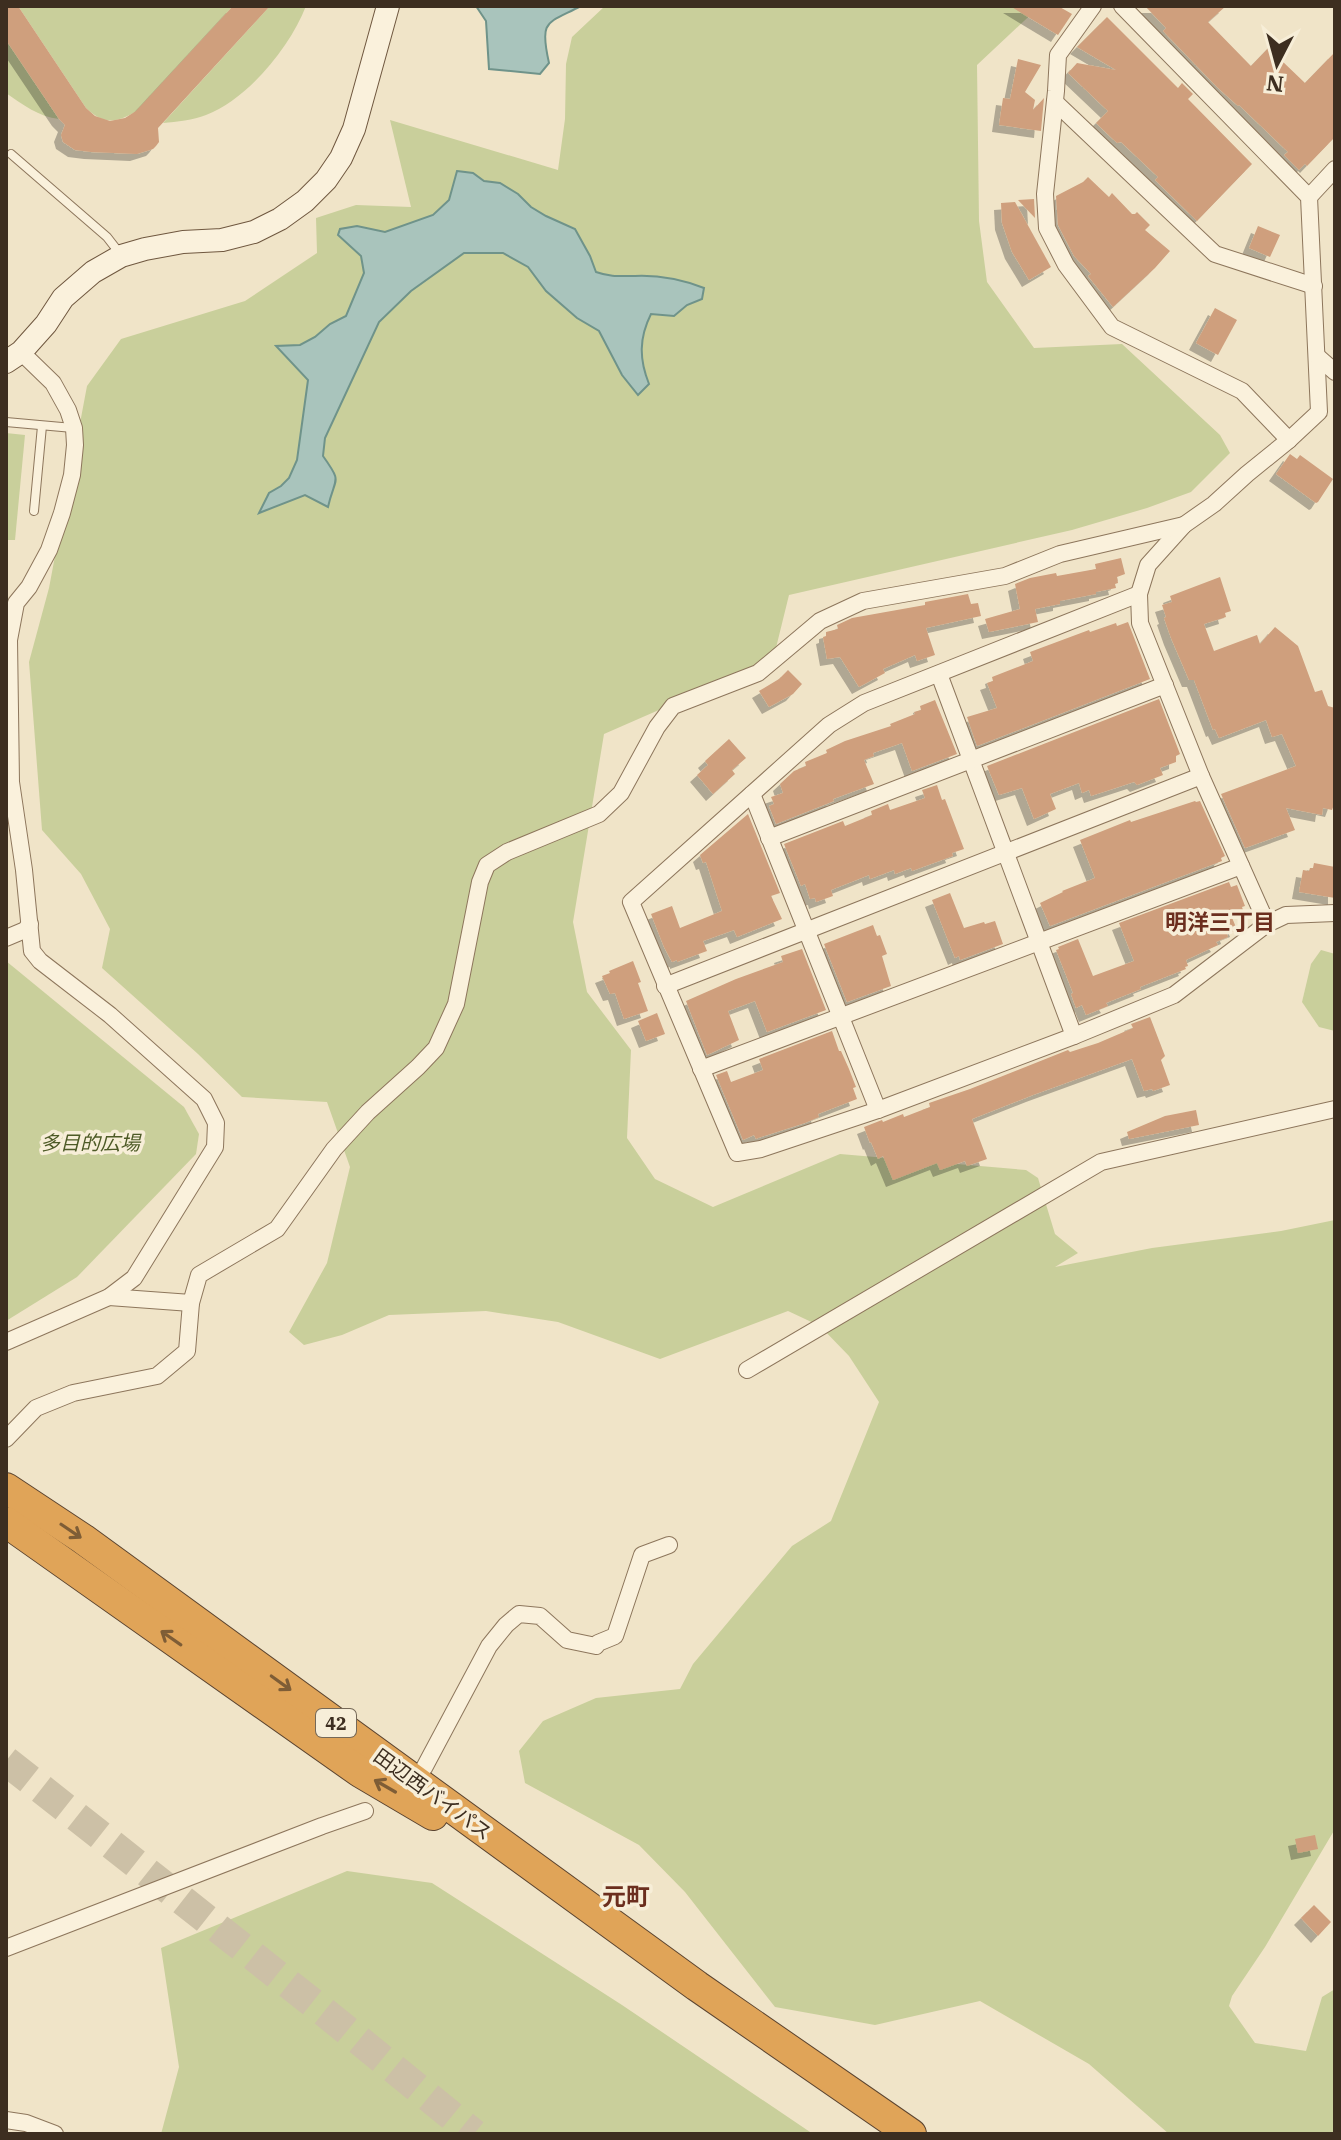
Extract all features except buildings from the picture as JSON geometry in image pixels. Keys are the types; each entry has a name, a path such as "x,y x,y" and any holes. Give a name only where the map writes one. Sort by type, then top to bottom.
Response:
{"highway":[{"name":"田辺西バイパス","path":"6,1488 83,1539 697,1986 911,2134"},
{"name":"田辺西バイパス","path":"6,1522 360,1772 451,1826 664,1962"}],"street":[{"path":"32,951 11,782 9,640 16,603 29,587 49,550 62,513 72,475 75,445 68,410 53,383 14,357 46,324 63,298 93,272 121,256 183,242 222,240 254,232 305,201 326,180 341,158 354,129 388,6"},
{"path":"1093,6 1058,55 1045,194 1047,228 1066,265 1112,327 1242,391 1289,440"},
{"path":"1122,6 1309,197 1319,412 1214,504 1184,525 1148,565 1139,594 1140,623 1201,776 1267,924"},
{"path":"1055,102 1215,254 1314,286"},
{"path":"1309,197 1335,169"},
{"path":"1318,357 1335,372"},
{"path":"6,1439 36,1408 73,1393 157,1376 187,1351 191,1303 199,1275 277,1229 334,1149 436,1048 456,1004 480,882 487,865 507,852 599,814 621,793 657,727 673,706 758,673 820,621 863,601 1005,576 1060,554 1184,525"},
{"path":"1139,594 864,703 829,725 631,902 737,1153 761,1149 878,1110 1074,1036 1174,995 1267,924 1286,915 1335,913"},
{"path":"939,674 1074,1036"},
{"path":"769,838 1165,685"},
{"path":"665,986 1201,776"},
{"path":"752,794 878,1110"},
{"path":"701,1069 1241,866"},
{"path":"6,940 30,924"},
{"path":"6,940 32,951 40,961 110,1015 204,1099 216,1123 215,1147 134,1278 109,1297 6,1342"},
{"path":"747,1370 1101,1162 1335,1109"},
{"path":"109,1297 191,1303"},
{"path":"424,1768 489,1646 506,1625 519,1614 540,1616 567,1640 596,1646 615,1636 642,1555 669,1545"},
{"path":"6,1948 365,1811"},
{"path":"6,2120 26,2123 55,2134"}],"lane":[{"path":"11,154 107,237 121,256"},
{"path":"6,422 74,428"},
{"path":"34,511 42,426"}],"green space":[{"path":"18,6 233,6 137,111 123,118 105,120 86,108"},
{"path":"270,6 306,6 290,38 266,70 222,107 196,118 163,123"},
{"path":"605,6 1040,6 977,65 979,221 987,282 1034,348 1122,344 1220,435 1230,453 1191,492 1147,508 1072,530 789,595 773,660 604,734 573,922 587,992 631,1050 627,1138 655,1179 713,1207 840,1154 1026,1170 1038,1178 1055,1234 1078,1253 1055,1267 1152,1248 1281,1231 1335,1220 1335,1829 1232,1996 1229,2006 1255,2043 1306,2051 1322,1997 1335,1989 1335,2134 1169,2134 1089,2064 980,2001 875,2025 775,2007 685,1892 639,1845 525,1783 519,1751 543,1721 596,1698 680,1689 693,1664 792,1546 831,1521 879,1402 849,1356 820,1326 788,1311 660,1359 558,1322 486,1311 389,1315 342,1335 304,1345 289,1332 327,1263 350,1167 327,1102 242,1097 102,968 110,929 81,874 42,830 29,662 49,588 87,386 121,339 245,301 317,253 316,218 356,205 411,207 390,120 558,170 565,119 566,64 572,37"},
{"path":"6,40 59,119 38,113 6,93"},
{"path":"6,433 25,435 15,540 6,540"},
{"path":"1321,950 1335,954 1335,1031 1319,1027 1302,1002 1311,964"},
{"name":"多目的広場","path":"6,961 184,1107 199,1134 196,1154 77,1277 6,1321"},
{"path":"347,1871 432,1883 622,2005 813,2134 161,2134 179,2067 161,1948"}],"water":[{"path":"476,6 581,6 548,25 545,38 549,63 540,74 489,69 486,21"},
{"path":"457,171 500,183 531,207 575,229 596,272 615,276 661,277 687,283 704,288 702,299 687,305 674,316 651,314 642,349 649,384 638,395 622,375 599,331 577,318 546,291 528,267 503,253 464,253 411,291 379,322 325,438 323,456 336,480 328,507 305,495 259,513 269,493 289,478 297,460 308,380 276,346 300,345 346,316 364,273 361,256 338,235 340,229 357,226 385,232 433,215 449,200"}],"tunnel":[{"path":"6,1761 474,2134"}],"district":[{"name":"明洋三丁目","path":"1220,921"},
{"name":"元町","path":"626,1896"}]}
